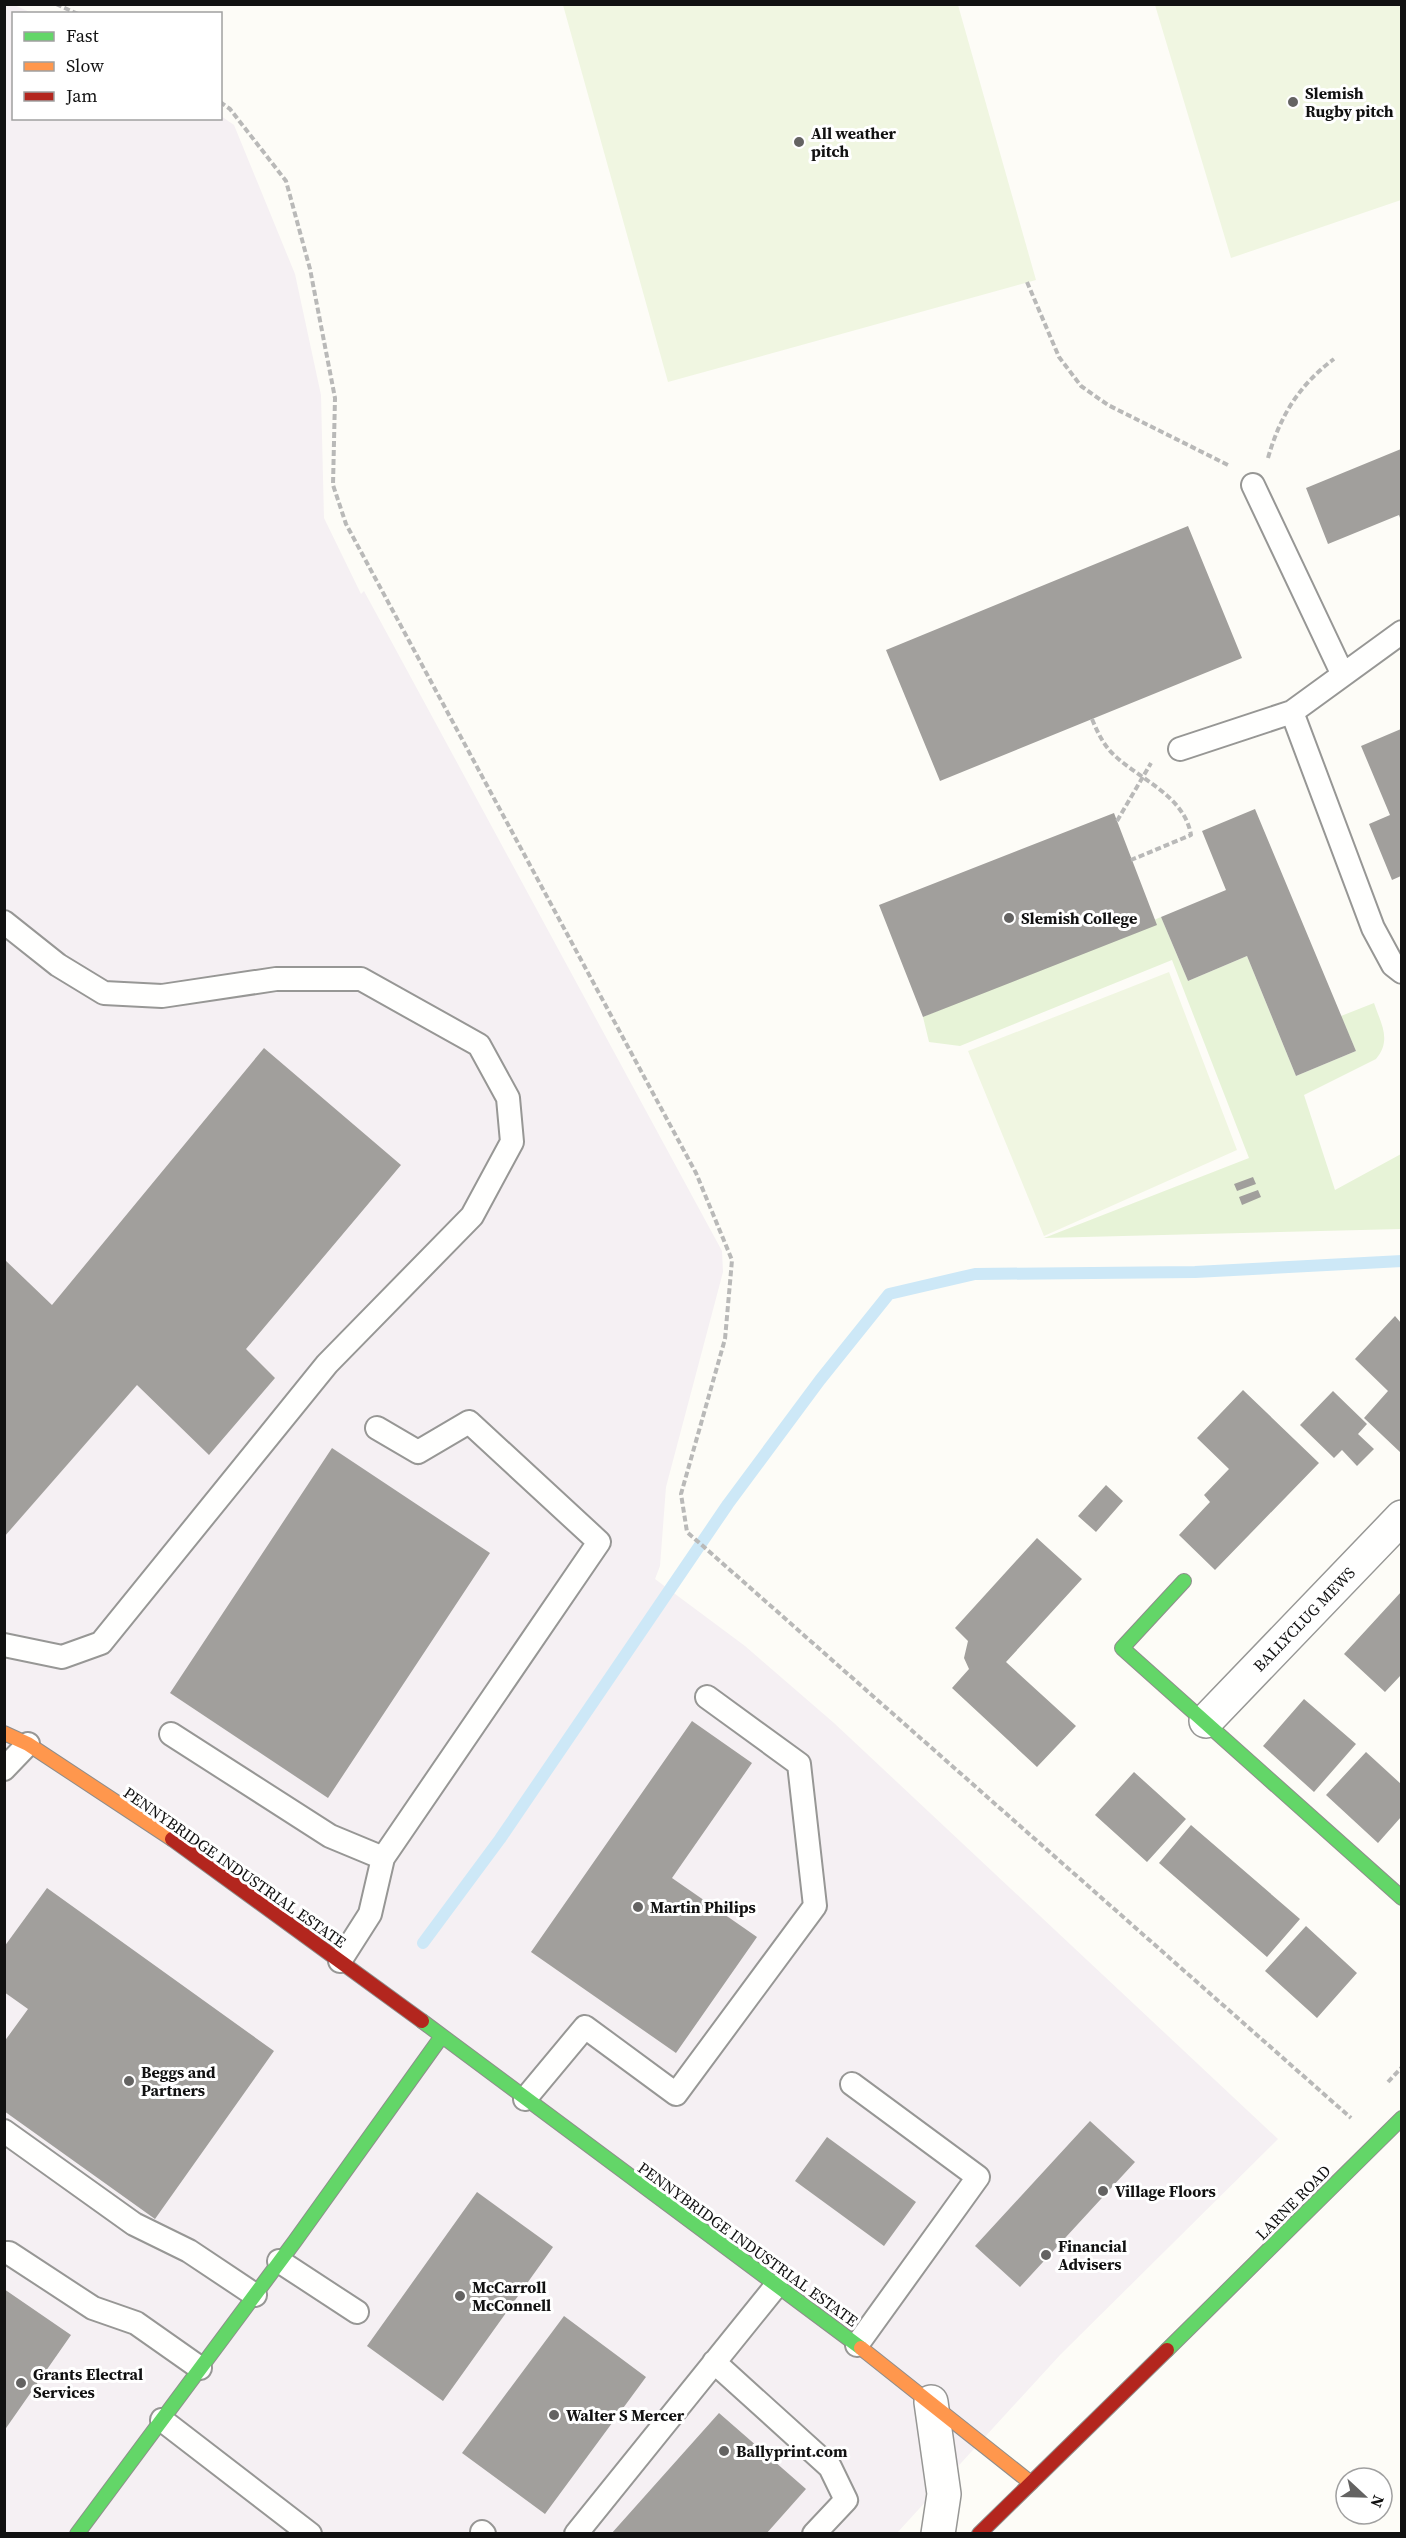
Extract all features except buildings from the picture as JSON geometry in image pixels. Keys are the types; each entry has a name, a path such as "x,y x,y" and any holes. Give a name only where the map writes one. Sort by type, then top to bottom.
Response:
{"street":[{"name":"BALLYCLUG MEWS","path":"1206,1721 1401,1517"},
{"path":"1184,1581 1122,1648 1399,1890"},
{"name":"PENNYBRIDGE INDUSTRIAL ESTATE","path":"4,1733 28,1744 201,1859 857,2344 1031,2482"},
{"path":"77,2534 255,2295 442,2036"},
{"name":"LARNE ROAD","path":"978,2534 1401,2118"},
{"path":"931,2402 944,2494 938,2534"},
{"path":"1008,2523 1020,2494"}],"lane":[{"path":"1253,485 1343,675"},
{"path":"1180,749 1292,712 1401,632"},
{"path":"1292,712 1373,928 1393,965 1401,972"},
{"path":"4,922 58,965 104,993 162,996 276,979 361,979 479,1045 508,1098 512,1142 472,1216 327,1364 101,1643 62,1657 4,1645"},
{"path":"340,1961 370,1914 383,1858 599,1542 469,1422 418,1452 377,1428"},
{"path":"525,2099 585,2026 676,2094 815,1906 799,1764 707,1697"},
{"path":"171,1734 330,1836 383,1858"},
{"path":"4,1769 28,1744"},
{"path":"852,2084 978,2176 857,2344"},
{"path":"4,2132 134,2224 189,2251 255,2295"},
{"path":"4,2253 9,2253 93,2308 136,2323 200,2368"},
{"path":"279,2261 357,2312"},
{"path":"576,2534 776,2286"},
{"path":"714,2362 830,2467 846,2500 814,2534"},
{"path":"162,2420 310,2534"}],"path":[{"path":"56,4 74,12"},
{"path":"222,103 230,109 286,181 310,269 335,398 333,485 346,524 696,1173 732,1260 725,1339 681,1494 687,1532 1354,2121"},
{"path":"1027,282 1059,357 1081,386 1108,405 1243,473 1253,485 1263,478 1277,427 1292,400 1313,374 1334,359"},
{"path":"1092,719 1103,742 1113,753 1166,794 1188,818 1191,834 1131,860"},
{"path":"1117,821 1145,778 1154,757 1180,749"}],"shaded area":[{"path":"12,4 30,12 12,12 12,120 222,120 222,117 234,125 295,274 321,395 324,518 361,594 364,591 722,1251 723,1272 666,1487 660,1566 655,1579 745,1646 834,1723 1278,2139 1060,2355 897,2533 5,2534 4,5"}],"green space":[{"name":"All weather pitch","path":"563,5 958,5 1036,280 668,382"},
{"name":"Slemish Rugby pitch","path":"1155,5 1401,5 1401,200 1231,258"},
{"path":"1161,917 1188,981 1247,956 1296,1076 1356,1051 1341,1016 1374,1003 1384,1032 1381,1052 1376,1059 1304,1095 1335,1190 1401,1154 1401,1229 1044,1238 1249,1158 1172,960 960,1046 929,1042 923,1017"},
{"path":"1169,972 1237,1150 1044,1236 968,1051"}],"waterway":[{"path":"423,1943 500,1839 728,1504 820,1380 889,1294 975,1274 1195,1272 1402,1261"}],"traffic: fast":[{"path":"1184,1581 1122,1648 1402,1898"},
{"path":"422,2021 861,2348"},
{"path":"77,2534 295,2241 442,2036"},
{"path":"1167,2350 1402,2118"}],"traffic: slow":[{"path":"4,1733 28,1744 172,1839"},
{"path":"861,2348 1031,2483"}],"traffic: jam":[{"path":"172,1839 422,2021"},
{"path":"979,2534 1167,2350"}],"place":[{"name":"Slemish Rugby pitch","path":"1293,102"},
{"name":"All weather pitch","path":"799,142"},
{"name":"Slemish College","path":"1009,918"},
{"name":"Martin Philips","path":"638,1907"},
{"name":"Beggs and Partners","path":"129,2081"},
{"name":"Village Floors","path":"1103,2191"},
{"name":"Financial Advisers","path":"1046,2255"},
{"name":"McCarroll McConnell","path":"460,2296"},
{"name":"Grants Electral Services","path":"21,2383"},
{"name":"Walter S Mercer","path":"554,2415"},
{"name":"Ballyprint.com","path":"724,2451"}]}
